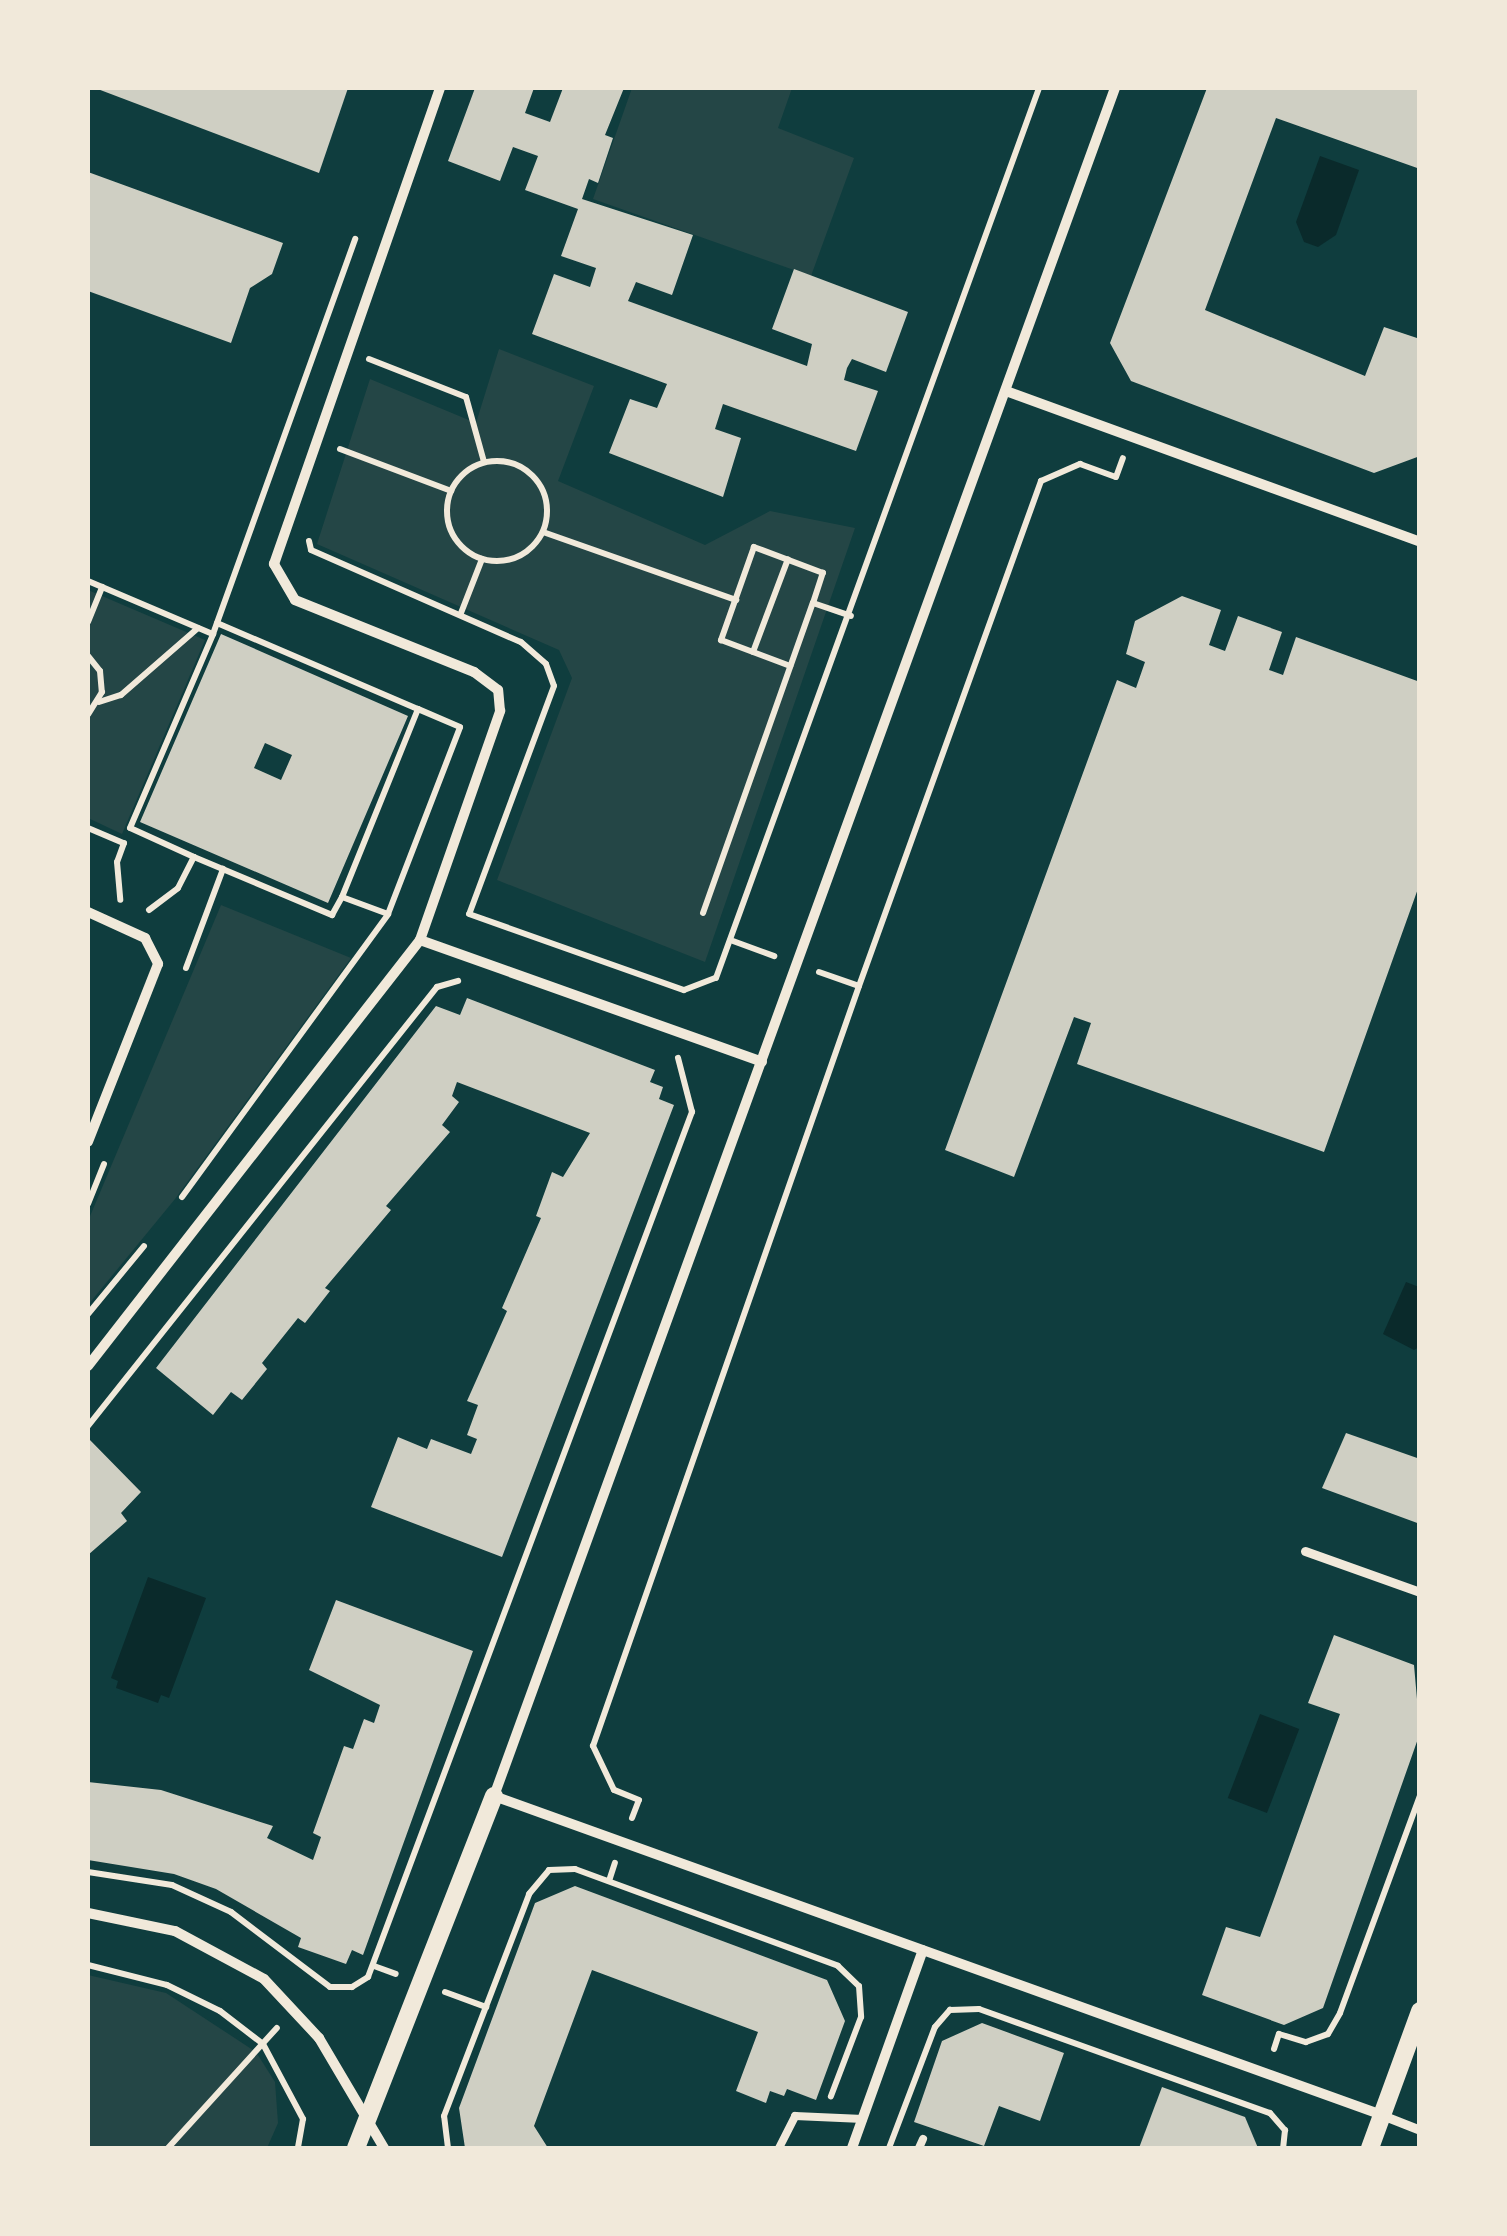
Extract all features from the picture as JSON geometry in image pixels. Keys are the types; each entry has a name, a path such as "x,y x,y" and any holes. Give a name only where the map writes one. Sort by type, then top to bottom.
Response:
{"street":[{"path":"88,1366 420,940 500,711 498,690 474,672 296,600 274,564 440,88"},
{"path":"356,2148 494,1796 1116,88"},
{"path":"1006,391 1420,542"},
{"path":"88,912 146,938 158,964 88,1142"},
{"path":"420,940 762,1062"},
{"path":"1304,1551 1420,1592"},
{"path":"494,1796 1420,2130"},
{"path":"88,1913 175,1931 264,1979 294,2008 384,2148"},
{"path":"852,2148 924,1950"},
{"path":"1370,2148 1420,2012"}],"lane":[{"path":"779,2148 795,2116 824,2113 863,2119"}],"path":[{"path":"307,532 311,550 521,642 546,664 554,686 469,914 684,990 716,978 851,616 1039,88"},
{"path":"194,857 162,904 132,909 119,898 116,883 124,843 213,634 359,230"},
{"path":"362,377 375,340"},
{"path":"368,359 466,396 484,462"},
{"path":"330,465 343,430"},
{"path":"623,1842 639,1800 614,1790 593,1746 1008,574 1042,481 1080,464 1116,476 1130,436"},
{"path":"336,448 451,491"},
{"path":"484,462 517,465 532,474 546,498 543,532 521,555 482,559 451,530 451,491 484,462"},
{"path":"543,532 736,600"},
{"path":"702,914 813,602 823,572 754,547 721,640 790,666"},
{"path":"461,614 482,559"},
{"path":"753,652 788,559"},
{"path":"88,581 213,634"},
{"path":"88,622 102,588"},
{"path":"813,602 851,616"},
{"path":"178,1202 388,914 460,727 217,623"},
{"path":"88,714 99,702 121,695 198,628"},
{"path":"88,656 102,681 99,702"},
{"path":"130,828 332,915 418,709"},
{"path":"88,828 124,843"},
{"path":"342,896 388,914"},
{"path":"88,1426 437,986 467,978"},
{"path":"88,1872 187,1892 274,1938 330,1986 352,1987 368,1977 520,1584 692,1112 674,1050"},
{"path":"88,1314 154,1232"},
{"path":"1265,2073 1278,2034 1306,2042 1328,2034 1340,2013 1420,1795"},
{"path":"448,2148 444,2116 529,1894 549,1870 576,1868 838,1966 860,1986 861,2017 824,2113"},
{"path":"88,1965 168,1985 220,2010 263,2044 290,2083 303,2119 298,2148"},
{"path":"168,2148 320,1978"},
{"path":"889,2148 935,2027 950,2010 979,2009 1270,2113 1285,2130 1283,2148"}],"shaded area":[{"path":"632,88 792,88 778,128 854,158 811,276 593,199"},
{"path":"1320,156 1359,170 1336,235 1318,247 1304,242 1296,222"},
{"path":"499,349 594,386 558,481 705,545 770,511 855,528 705,962 497,880 572,678 559,650 317,544 370,379 476,423"},
{"path":"88,590 205,640 122,834 88,818"},
{"path":"221,905 351,958 175,1199 88,1305 88,1221"},
{"path":"1406,1282 1419,1287 1419,1347 1414,1350 1383,1334"},
{"path":"148,1577 206,1598 169,1698 161,1695 158,1703 116,1688 118,1681 111,1678"},
{"path":"1260,1714 1299,1729 1267,1813 1228,1798"},
{"path":"88,1975 166,1993 256,2052 275,2082 278,2123 267,2148 88,2148"}],"building":[{"path":"95,88 348,88 319,173"},
{"path":"475,88 534,88 525,113 550,122 563,88 624,88 605,135 613,138 598,183 589,179 582,199 693,235 672,295 636,282 628,301 807,366 812,344 772,329 794,269 908,312 886,372 852,359 847,368 844,380 878,391 856,451 723,404 715,429 741,438 723,497 609,453 630,399 657,408 667,384 532,334 554,274 590,287 596,268 561,256 578,209 525,190 538,156 513,147 500,181 448,161"},
{"path":"1207,88 1420,88 1420,169 1276,118 1205,310 1365,376 1384,327 1420,339 1420,456 1374,473 1131,381 1110,343"},
{"path":"88,172 283,243 272,274 250,288 231,343 88,291"},
{"path":"1182,596 1221,610 1209,645 1225,651 1238,616 1282,632 1269,670 1283,675 1296,637 1420,682 1420,883 1324,1152 1077,1064 1091,1023 1074,1017 1014,1177 945,1150 1117,680 1136,688 1145,662 1126,654 1135,621"},
{"path":"221,634 408,716 328,903 140,822","holes":["265,743 292,755 281,780 254,768"]},
{"path":"467,998 655,1070 650,1082 663,1087 659,1099 674,1105 502,1557 371,1507 398,1437 427,1449 431,1439 471,1454 477,1439 467,1435 478,1405 467,1401 507,1311 502,1308 541,1218 536,1216 552,1172 563,1177 590,1133 457,1082 452,1096 459,1102 442,1125 450,1132 386,1206 391,1210 325,1288 330,1291 305,1323 298,1318 262,1363 267,1369 242,1400 231,1392 213,1415 156,1368 436,1006 460,1015"},
{"path":"1346,1433 1420,1459 1420,1524 1322,1488"},
{"path":"88,1438 141,1492 121,1513 127,1521 88,1555"},
{"path":"336,1600 473,1651 363,1955 352,1950 346,1964 298,1947 301,1938 216,1889 174,1874 88,1860 88,1782 161,1790 273,1826 267,1838 313,1860 321,1837 313,1833 344,1746 353,1749 364,1719 374,1723 380,1705 309,1670"},
{"path":"1334,1635 1414,1665 1420,1733 1323,2008 1284,2025 1202,1995 1226,1927 1260,1937 1340,1714 1308,1703"},
{"path":"575,1886 827,1980 845,2021 816,2100 787,2089 784,2096 770,2091 766,2103 736,2091 758,2032 592,1970 534,2126 548,2148 465,2148 459,2108 535,1903"},
{"path":"982,2023 1064,2053 1040,2121 999,2106 984,2146 914,2122 942,2041"},
{"path":"1162,2087 1245,2117 1258,2148 1139,2148"}]}
